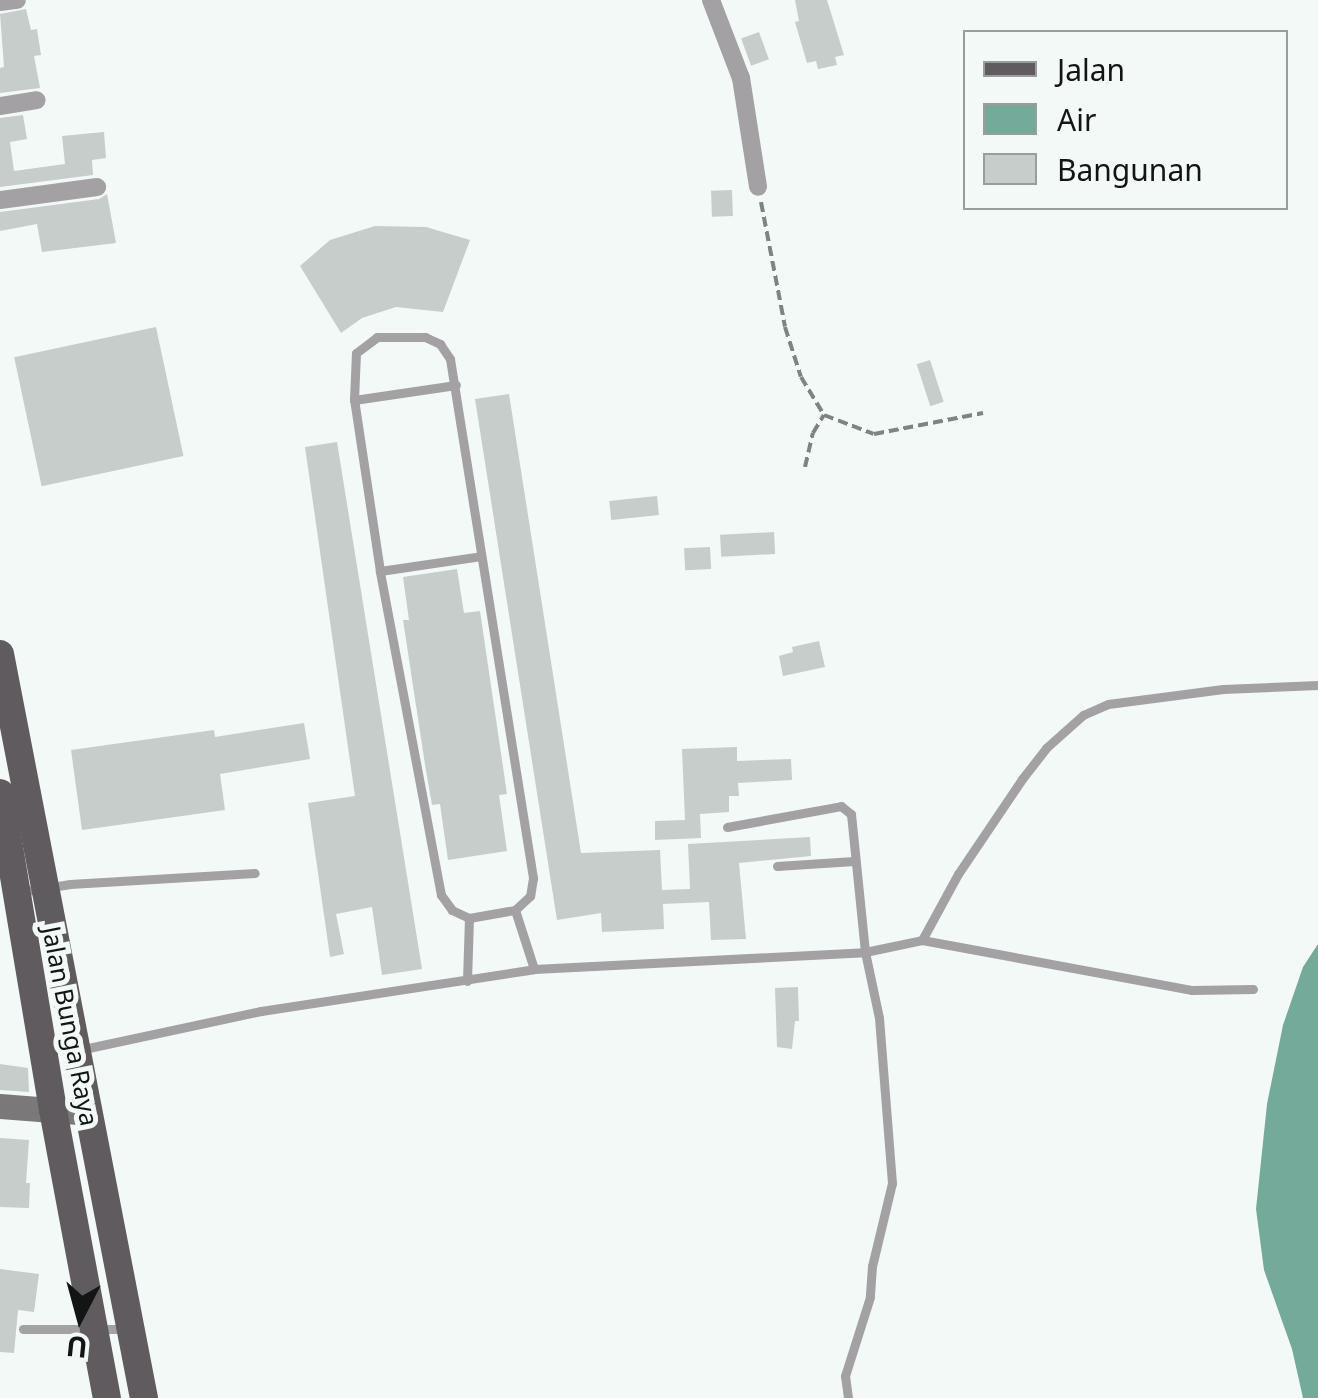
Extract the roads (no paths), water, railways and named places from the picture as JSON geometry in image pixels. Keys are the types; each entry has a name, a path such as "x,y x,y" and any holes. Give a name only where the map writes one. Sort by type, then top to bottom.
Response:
{"main road":[{"name":"Jalan Bunga Raya","path":"0,654 31,889 52,1110 107,1398"},
{"name":"Jalan Bunga Raya","path":"0,792 76,1050 144,1398"}],"street":[{"path":"0,2 17,0"},
{"path":"711,0 742,78 758,187"},
{"path":"0,106 37,100"},
{"path":"0,200 97,187"},
{"path":"0,1106 88,1113"}],"lane":[{"path":"408,334 440,344 450,359 456,385 533,878 530,896 516,910 469,918 452,910 441,895 380,571 354,400 356,353 378,337 408,334"},
{"path":"354,400 456,385"},
{"path":"380,571 481,556"},
{"path":"922,940 1022,780 1046,748 1083,715 1108,704 1223,689 1318,685"},
{"path":"726,827 841,806 851,814 865,952 879,1018 892,1183 872,1266 870,1297 845,1376 848,1398"},
{"path":"777,866 854,861"},
{"path":"31,889 255,873"},
{"path":"516,910 534,969"},
{"path":"467,981 469,918"},
{"path":"76,1050 260,1011 534,969 865,952 922,940 1192,990 1253,990"},
{"path":"23,1329 130,1329"}],"water":[{"path":"1318,944 1318,1398 1303,1398 1292,1349 1264,1270 1256,1209 1267,1104 1283,1025 1303,967"}]}
